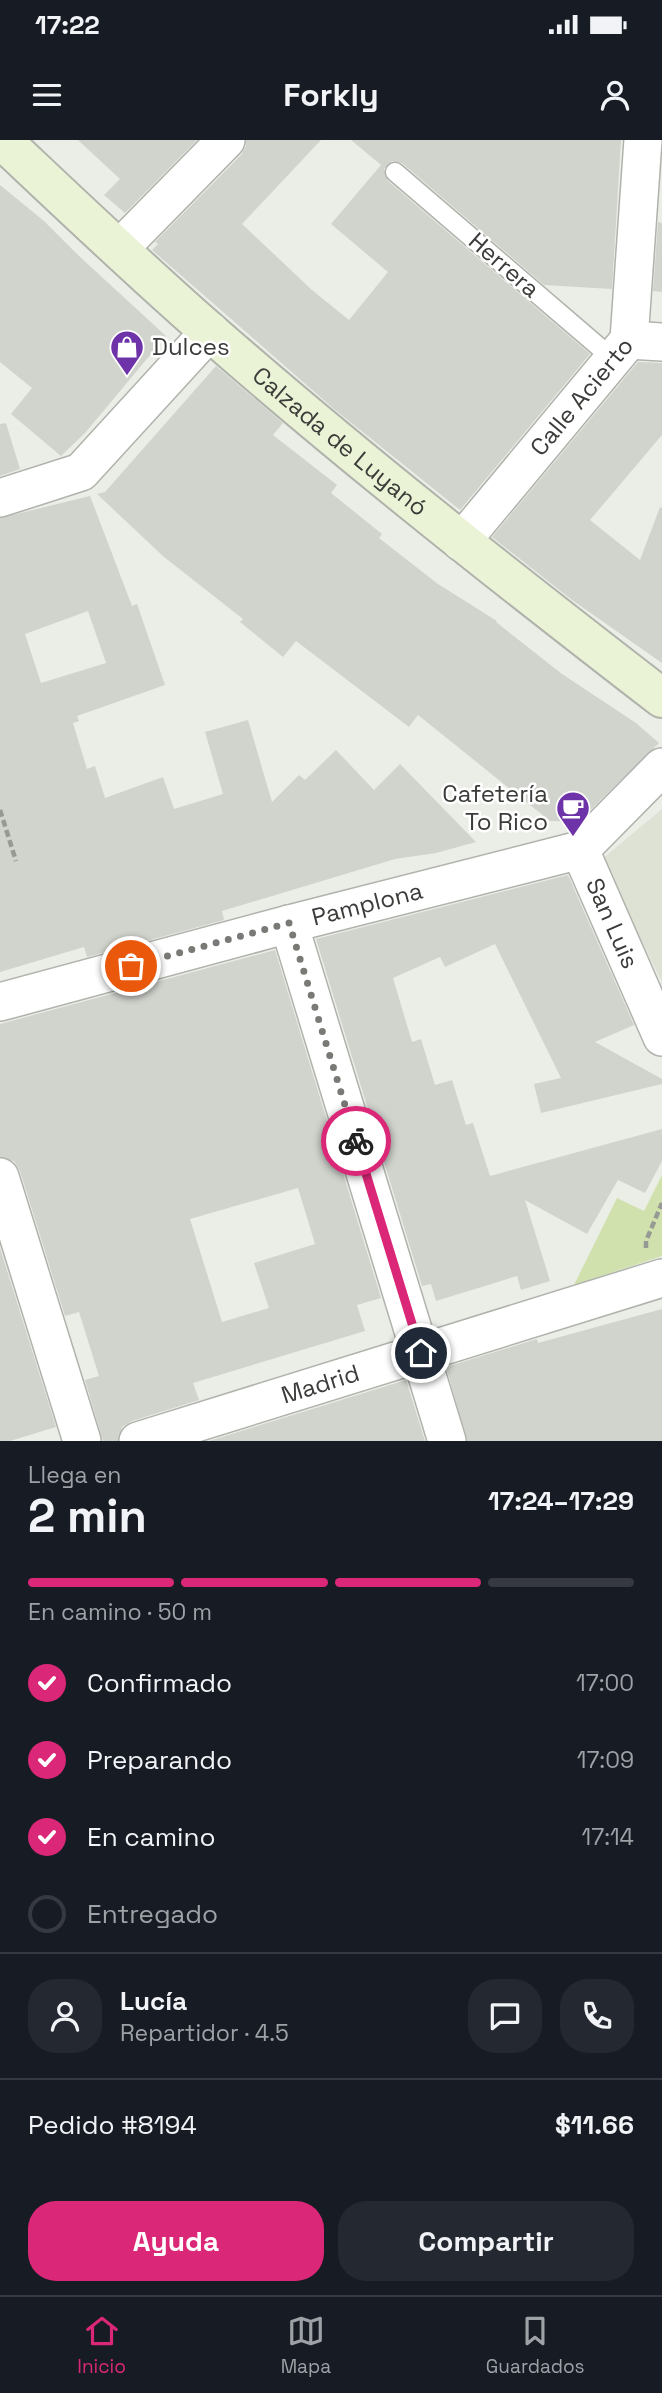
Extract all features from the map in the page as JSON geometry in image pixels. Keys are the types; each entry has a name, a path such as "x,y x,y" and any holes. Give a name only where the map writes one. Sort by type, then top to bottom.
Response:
{"main road":[{"name":"Calzada de Luyanó","path":"2,140 209,331 461,542 662,698"}],"street":[{"path":"119,250 226,140"},
{"name":"Calle Acierto","path":"461,542 634,347 643,140"},
{"path":"0,498 82,472 209,331"},
{"path":"580,850 662,767"},
{"name":"Pamplona","path":"0,1002 289,923 580,850"},
{"name":"San Luis","path":"580,850 662,1037"},
{"path":"289,923 447,1441"},
{"path":"0,1177 82,1441"},
{"name":"Madrid","path":"138,1441 653,1281"}],"lane":[{"name":"Herrera","path":"395,172 634,347"}],"path":[{"path":"0,810 16,861"},
{"path":"653,1281 646,1241 662,1203"}],"shaded area":[{"path":"662,809 662,982 601,860"}],"green space":[{"path":"662,1175 662,1256 574,1285 617,1198 644,1211"}],"building":[{"path":"78,140 197,140 125,213 104,195 120,179"},
{"path":"246,140 321,140 242,224 312,290 349,320 388,272 331,224 381,165 351,140 621,140 612,289 544,285 402,163 392,161 384,169 388,181 590,354 460,510 334,409 152,250 158,244 155,242 241,155"},
{"path":"0,185 44,221 166,336 85,433 61,456 11,414 32,388 0,362"},
{"path":"658,222 662,223 662,292 653,291"},
{"path":"638,362 662,363 662,435 590,520 640,560 660,507 662,508 662,663 572,600 492,537"},
{"path":"216,366 283,423 273,435 337,485 331,493 382,534 379,538 438,584 497,621 562,674 636,723 659,743 578,822 550,821 418,715 409,727 296,641 283,657 240,622 243,619 164,557 97,494 105,492"},
{"path":"6,423 20,469 0,476 0,424"},
{"path":"90,496 132,606 137,604 165,685 77,716 79,721 73,723 87,769 95,766 105,798 163,777 174,809 223,794 205,732 248,720 272,802 299,775 305,780 336,750 374,790 400,764 476,842 436,853 395,859 222,911 224,920 87,957 84,947 0,972 0,518","holes":["88,611 106,663 41,683 25,634"]},
{"path":"568,875 634,1025 595,1042 662,1079 662,1084 541,1113 534,1084 561,1078 495,944 445,967 440,957 393,978 412,1042 421,1039 435,1085 452,1080 466,1125 473,1123 490,1176 662,1129 662,1161 645,1193 618,1180 587,1234 525,1200 550,1281 521,1290 517,1276 436,1301 431,1284 422,1286 316,939"},
{"path":"275,950 381,1298 357,1305 365,1331 193,1383 199,1400 132,1421 122,1427 118,1441 103,1441 85,1380 99,1376 79,1312 65,1316 20,1171 14,1161 0,1157 0,1024","holes":["298,1188 315,1244 254,1263 269,1308 222,1322 190,1219"]},
{"path":"0,1248 56,1427 10,1441 0,1441"},
{"path":"662,1309 662,1441 467,1441 446,1367 537,1339 538,1343"},
{"path":"406,1380 425,1441 209,1441"}],"way so far":[{"path":"131,966 289,923 356,1141"}],"place":[{"name":"Dulces","path":"127,377"},
{"name":"Cafetería To Rico","path":"573,838"}],"route":[{"path":"356,1141 421,1353"}]}
